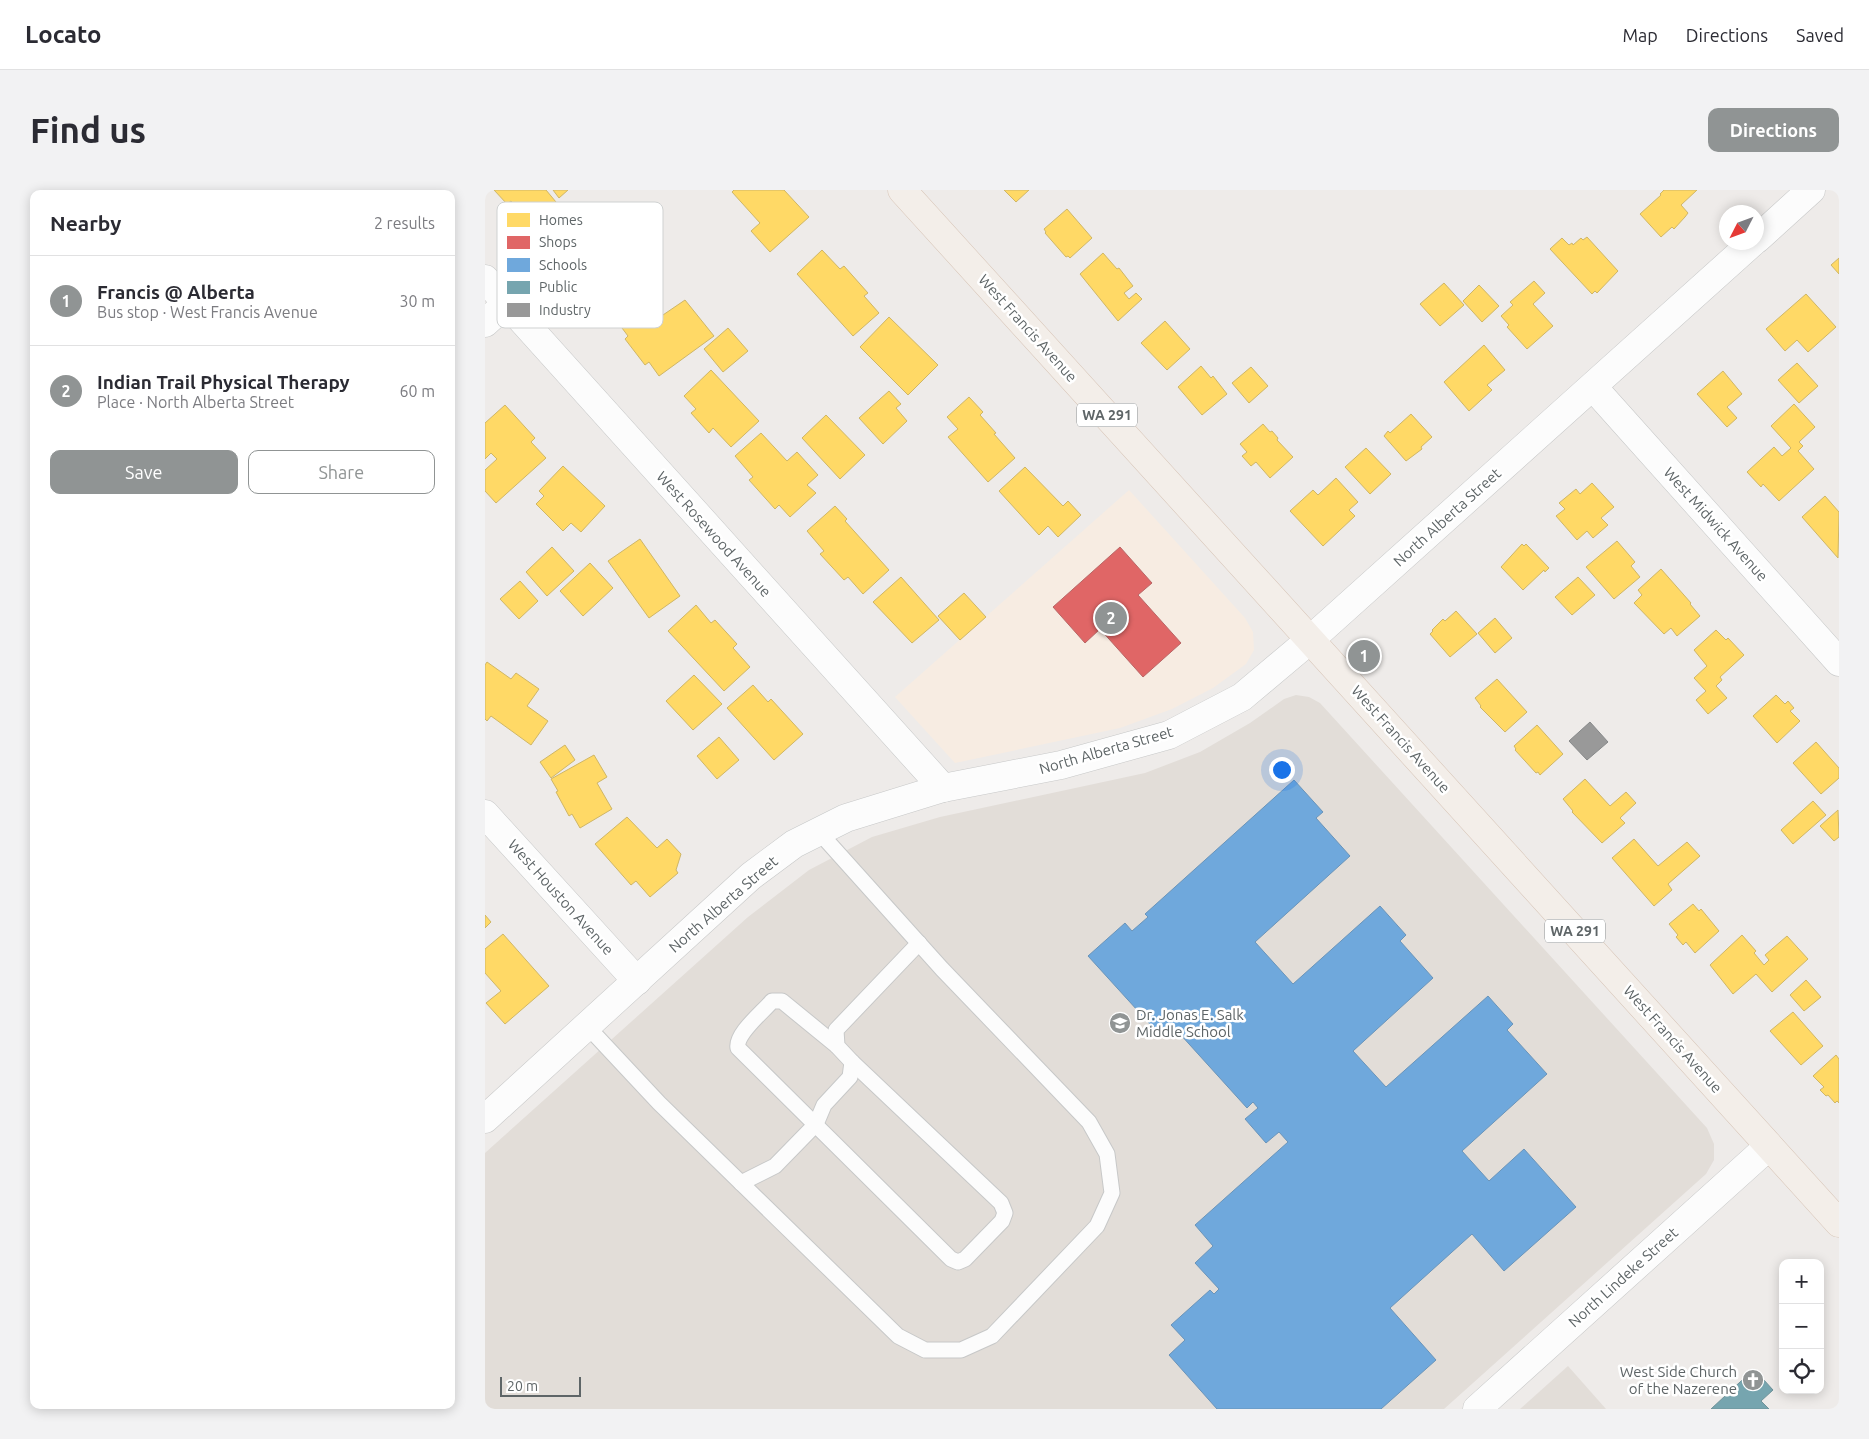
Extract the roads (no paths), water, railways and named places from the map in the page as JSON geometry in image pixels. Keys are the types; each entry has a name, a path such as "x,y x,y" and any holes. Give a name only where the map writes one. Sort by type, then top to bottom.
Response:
{"main road":[{"name":"West Francis Avenue","path":"902,190 1839,1222"}],"street":[{"path":"1764,233 1811,190"},
{"name":"North Alberta Street","path":"485,1119 751,876 794,844 846,818 943,788 1061,765 1169,735 1242,697 1311,639 1744,250"},
{"name":"West Rosewood Avenue","path":"485,279 497,292"},
{"path":"485,323 497,312"},
{"name":"West Rosewood Avenue","path":"529,328 943,788"},
{"name":"West Midwick Avenue","path":"1593,387 1839,662"},
{"name":"West Houston Avenue","path":"485,814 637,981"},
{"name":"North Lindeke Street","path":"1477,1409 1769,1146"}],"lane":[{"path":"587,1026 659,1103 898,1336 925,1350 961,1350 993,1336 1097,1226 1112,1193 1107,1154 1089,1122 919,943 819,832"},
{"path":"837,1046 836,1030 919,943"},
{"path":"777,1000 837,1046 852,1062 1001,1203 1005,1213 1002,1221 965,1259 958,1262 951,1259 738,1048 737,1041 740,1035 772,1001 777,1000"},
{"path":"741,1183 775,1166 816,1124 824,1105 850,1077 852,1062"}],"place":[{"name":"Indian Trail Physical Therapy","path":"1111,618"},
{"name":"Francis @ Alberta","path":"1364,656"},
{"name":"Dr. Jonas E. Salk Middle School","path":"1120,1023"},
{"name":"West Side Church of the Nazerene","path":"1753,1380"}]}
